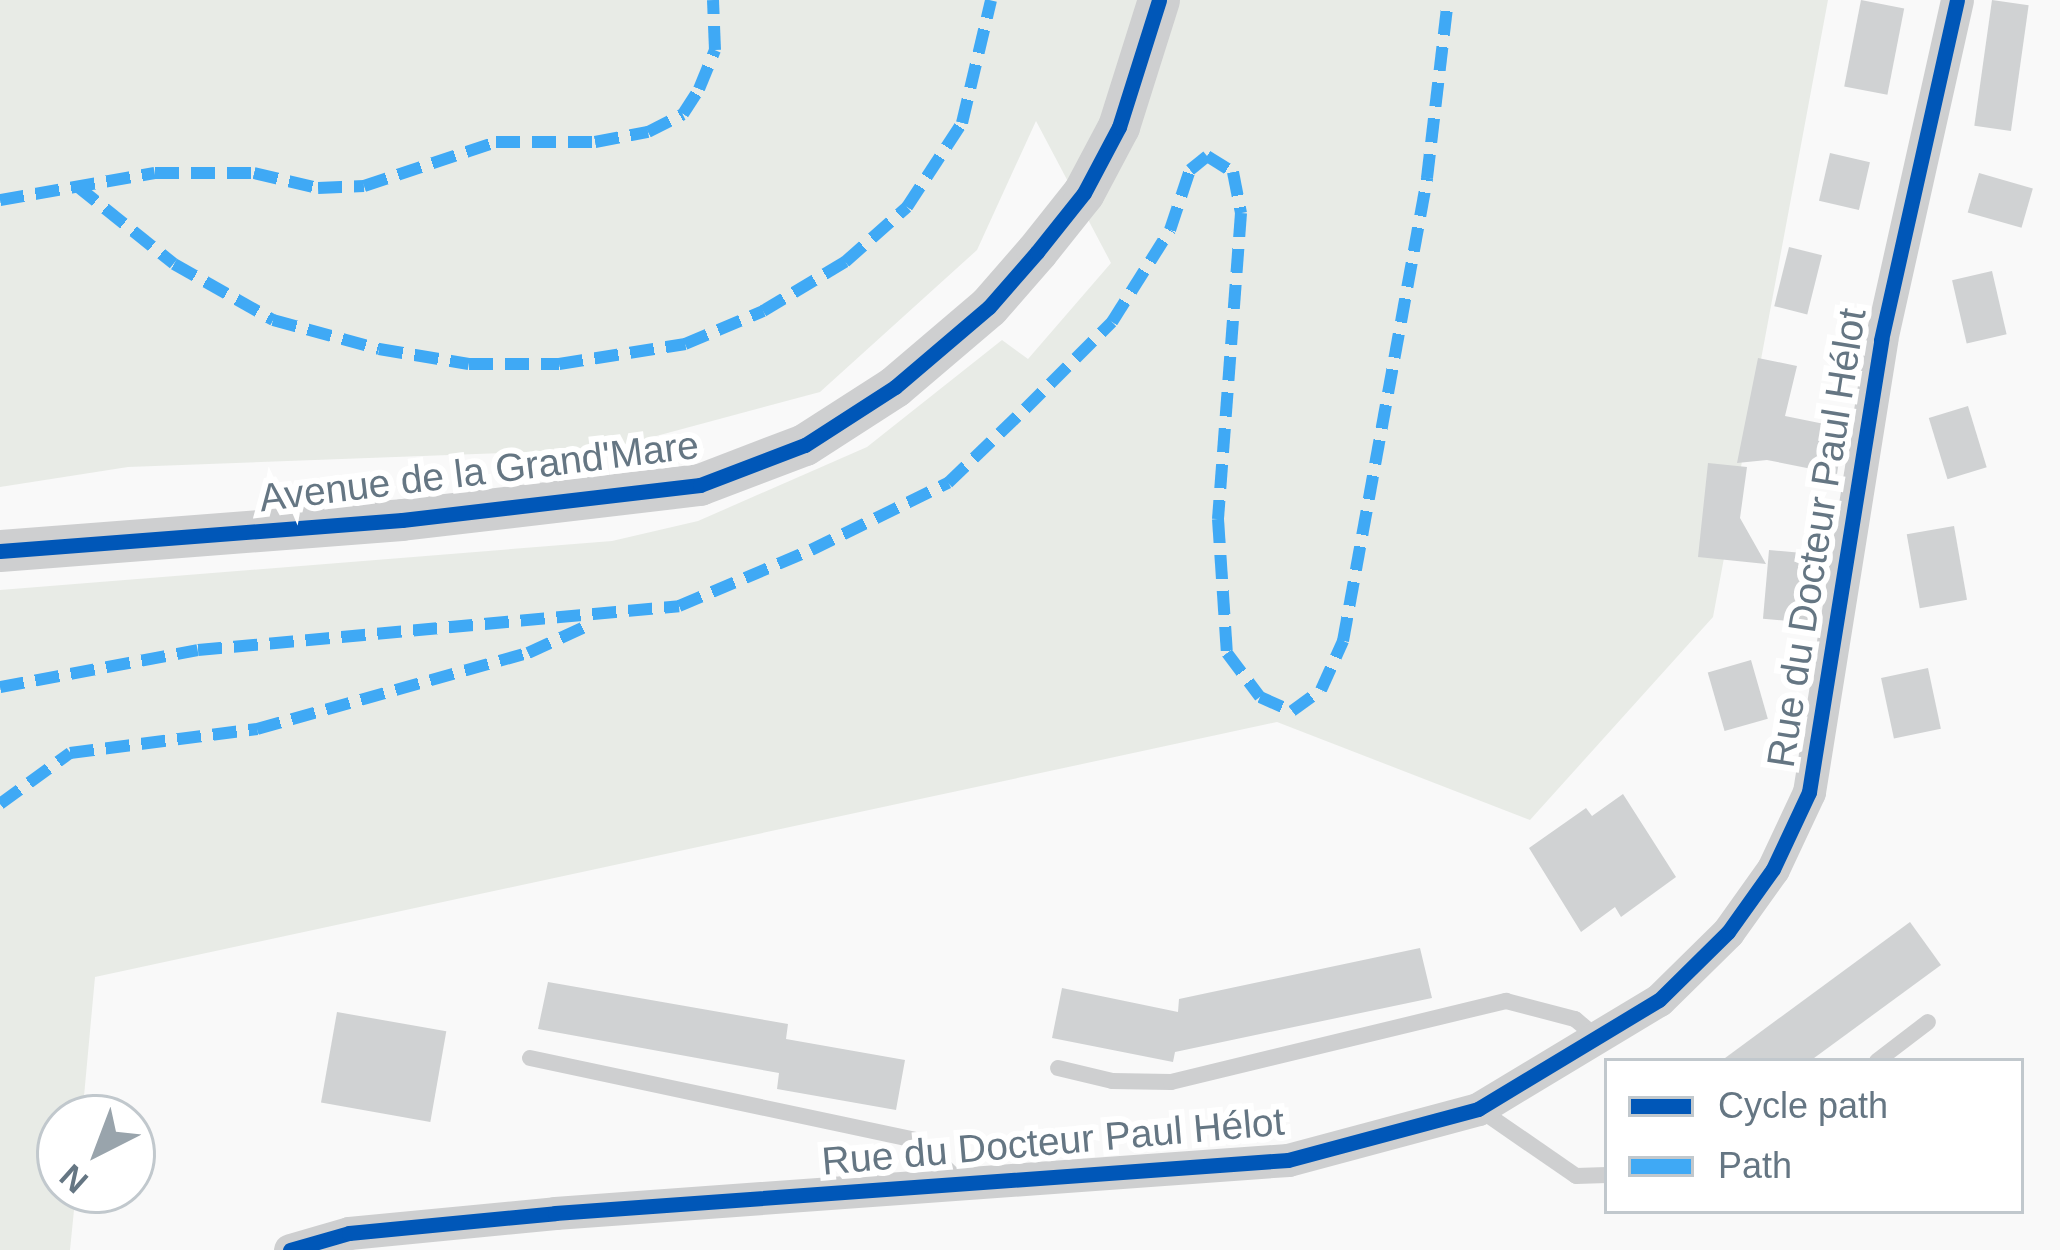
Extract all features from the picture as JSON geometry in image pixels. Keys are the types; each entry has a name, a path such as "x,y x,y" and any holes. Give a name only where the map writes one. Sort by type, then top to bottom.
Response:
{"street":[{"name":"Avenue de la Grand'Mare","path":"0,551 403,520 700,485 805,445 896,387 988,307 1049,237 1119,128 1159,0"},
{"name":"Rue du Docteur Paul Hélot","path":"290,1250 372,1231 1288,1160 1478,1108 1659,1000 1728,932 1773,869 1809,792 1881,340 1957,0"}],"lane":[{"path":"1058,1068 1112,1081 1171,1082 1506,1001 1575,1019 1600,1039"},
{"path":"1881,1058 1928,1022"},
{"path":"530,1058 917,1139 962,1183"},
{"path":"1478,1108 1576,1176 1604,1175"}],"shaded area":[{"path":"0,0 1828,0 1713,617 1530,820 1277,722 95,977 84,1094 36,1094 36,1214 74,1214 70,1250 0,1250 0,590 612,541 698,521 867,447 1002,340 1028,359 1111,263 1036,121 977,250 820,392 608,449 128,467 0,487"}],"building":[{"path":"1861,0 1904,8 1887,95 1844,86"},
{"path":"1992,0 2029,5 2011,131 1974,126"},
{"path":"1830,153 1870,162 1859,210 1819,201"},
{"path":"1979,173 2033,188 2022,228 1968,212"},
{"path":"1789,247 1822,255 1807,314 1774,306"},
{"path":"1992,271 2007,334 1967,344 1952,280"},
{"path":"1758,358 1797,366 1785,416 1844,428 1837,474 1767,460 1737,463"},
{"path":"1968,406 1987,467 1948,479 1929,418"},
{"path":"1708,463 1747,467 1740,518 1766,564 1698,557"},
{"path":"1954,526 1967,600 1920,608 1907,534"},
{"path":"1769,550 1814,554 1808,623 1763,619"},
{"path":"1751,660 1768,719 1725,731 1708,672"},
{"path":"1928,668 1941,729 1894,739 1881,678"},
{"path":"1623,794 1676,877 1621,917 1615,907 1581,932 1529,848 1586,808 1592,816"},
{"path":"1910,922 1941,965 1814,1058 1725,1058"},
{"path":"1420,948 1432,998 1175,1052 1173,1062 1052,1038 1062,988 1178,1012 1179,999"},
{"path":"548,982 788,1024 786,1039 905,1060 896,1110 777,1089 779,1073 538,1029"},
{"path":"337,1012 446,1031 430,1122 321,1103"}],"marked path":[{"path":"0,200 155,173 254,173 318,188 364,186 496,142 595,142 648,132 683,114 699,89 715,50 713,0"},
{"path":"77,186 174,264 273,320 379,349 469,364 559,364 685,344 763,311 845,262 907,207 962,123 991,0"},
{"path":"0,687 198,650 679,606 811,550 948,483 1025,409 1112,322 1170,230 1190,170 1207,156 1233,172 1241,213 1218,519 1227,653 1260,697 1292,711 1321,690 1343,641 1427,178 1448,0"},
{"path":"0,804 70,753 257,729 528,653 589,625"}],"cycle path":[{"path":"0,551 402,520 700,485 805,445 895,387 989,307 1084,193 1119,127 1159,0"},
{"path":"290,1250 349,1233 555,1213 1288,1160 1478,1109 1659,1000 1728,932 1773,869 1809,792 1881,340 1957,0"}]}
